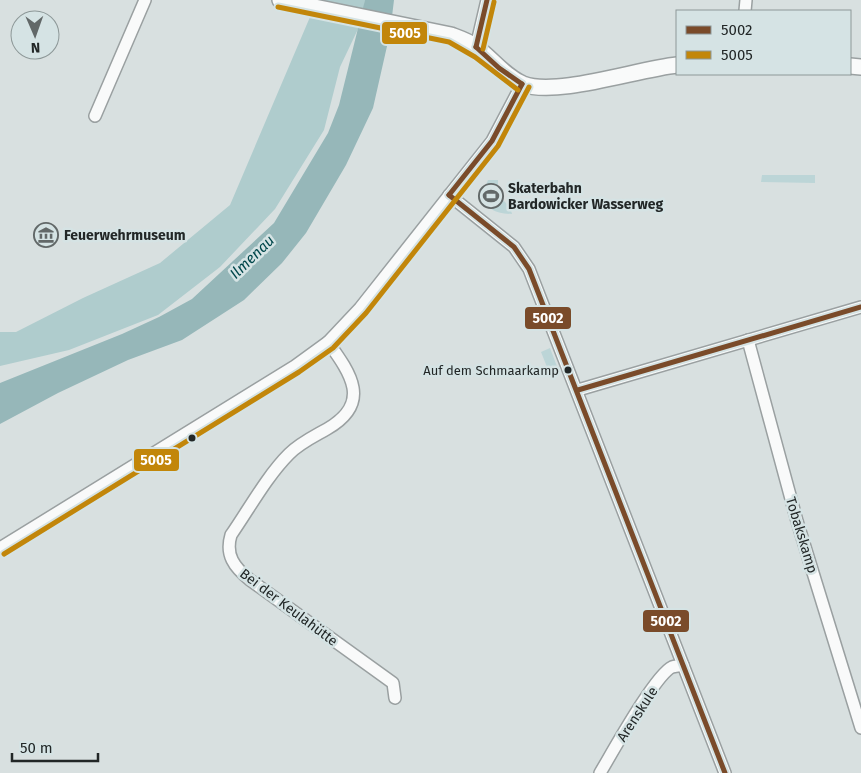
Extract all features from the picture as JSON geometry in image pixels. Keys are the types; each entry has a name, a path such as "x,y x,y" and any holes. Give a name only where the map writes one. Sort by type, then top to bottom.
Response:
{"main road":[{"path":"280,0 451,35 476,47 499,68 522,84 536,87 561,87 676,64"}],"street":[{"path":"95,116 145,0"},
{"path":"476,47 487,0"},
{"path":"0,548 295,366 328,342 360,308 492,141 522,84"},
{"path":"449,195 514,247 523,259 539,291 724,773"},
{"path":"578,390 861,307"},
{"name":"Tobakskamp","path":"748,340 797,521 861,728"},
{"name":"Bei der Keulahütte","path":"328,342 352,380 355,394 352,405 339,422 302,442 286,456 231,534 228,546 234,565 250,580 393,683 395,698"},
{"name":"Arenskule","path":"600,773 663,675 671,668 683,665"}],"shaded area":[{"path":"315,0 365,0 364,10"},
{"path":"310,17 359,27 340,67 324,130 275,209 220,267 158,315 69,350 0,366 0,332 16,332 83,298 160,263 230,205"},
{"path":"762,175 815,175 815,183 761,182"},
{"name":"Skaterbahn Bardowicker Wasserweg","path":"488,180 498,180 498,195 510,207 512,214 497,212 488,205 484,195"},
{"path":"550,348 558,369 549,372 541,352"}],"water":[{"name":"Ilmenau","path":"365,0 394,0 390,33 373,108 346,165 306,233 282,263 244,300 182,340 128,360 58,393 0,424 0,383 122,334 192,299 274,223 328,133 339,105"}],"transit line":[{"name":"5002","path":"476,47 487,0"},
{"name":"5005","path":"483,49 494,2"},
{"name":"5005","path":"278,7 449,42 475,57 518,90"},
{"name":"5002","path":"476,47 499,68 522,84"},
{"name":"5002","path":"449,195 492,141 522,84"},
{"name":"5005","path":"4,554 299,372 333,348 366,313 498,146 529,87"},
{"name":"5002","path":"449,195 514,247 529,269 725,773"},
{"name":"5002","path":"578,390 861,307"}],"place":[{"name":"Skaterbahn Bardowicker Wasserweg","path":"491,196"},
{"name":"Feuerwehrmuseum","path":"46,235"},
{"name":"Auf dem Schmaarkamp","path":"568,370"}]}
